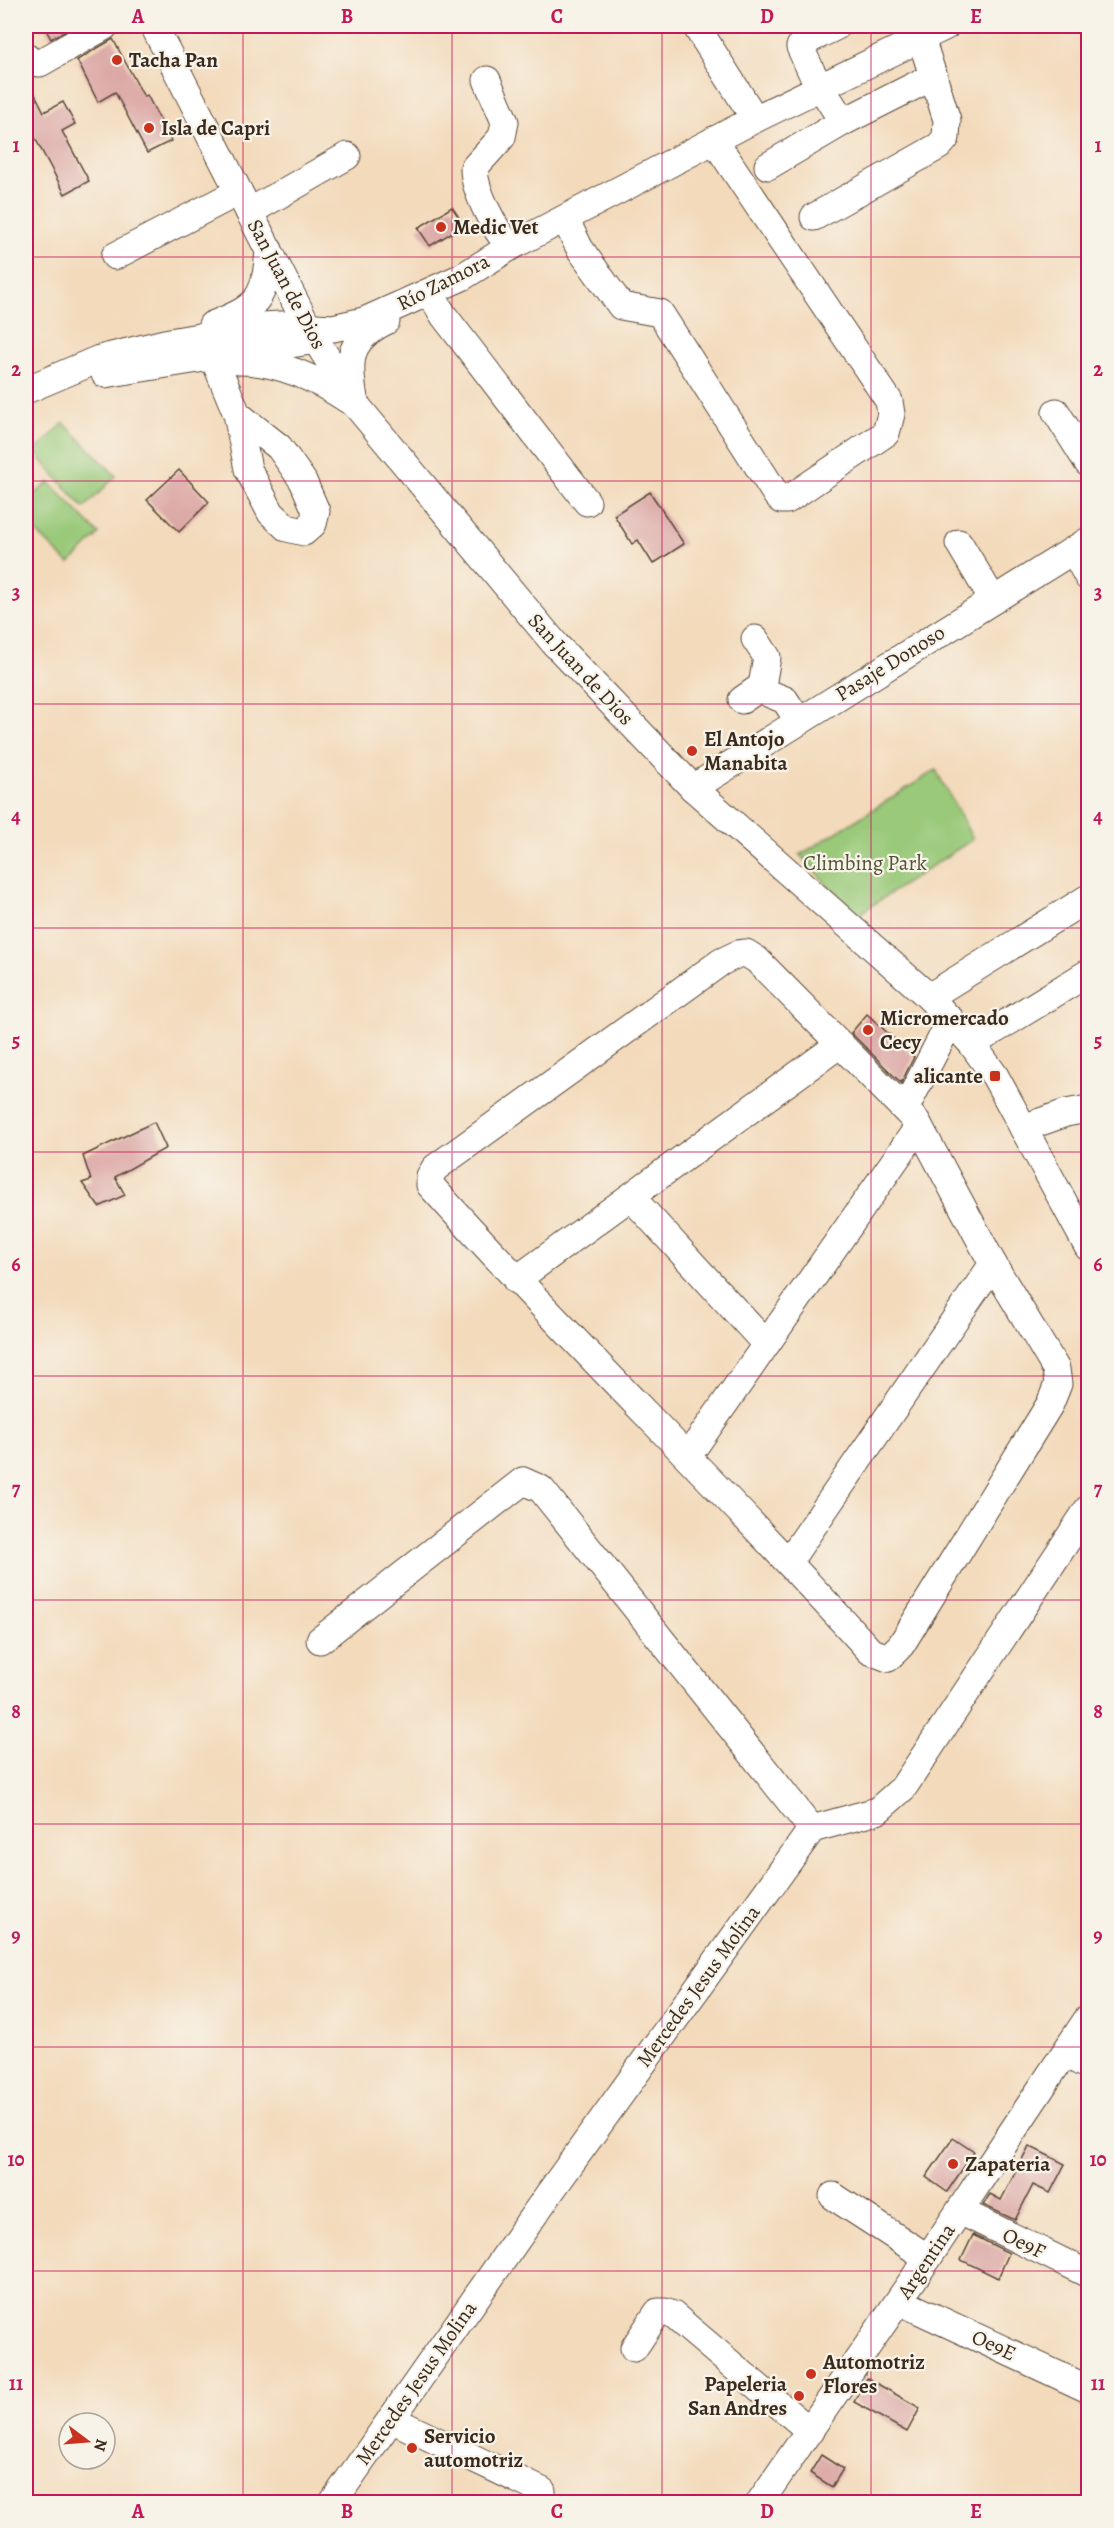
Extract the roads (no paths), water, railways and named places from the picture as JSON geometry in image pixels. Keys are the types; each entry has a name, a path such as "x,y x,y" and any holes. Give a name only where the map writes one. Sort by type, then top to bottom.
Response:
{"street":[{"path":"26,57 32,62 40,63 105,26"},
{"name":"San Juan de Dios","path":"153,26 312,334 356,405 555,644 693,788 929,997 961,1033 995,1076 1089,1247"},
{"path":"696,26 755,119"},
{"path":"837,26 800,46 820,87 843,122"},
{"name":"Río Zamora","path":"34,387 204,360 364,321 462,277 510,247 714,140 946,26"},
{"path":"814,217 939,146 946,138 947,120 921,38"},
{"path":"768,166 843,122 934,76"},
{"path":"487,80 505,122 502,137 474,168 474,179 500,236 510,247"},
{"path":"565,219 580,249 621,306 660,313 777,496 781,500 787,500 886,433 891,414 890,408 882,392 714,140"},
{"path":"115,256 347,156"},
{"path":"164,343 242,313 256,301 265,283 269,250"},
{"path":"356,405 350,372 352,352 360,338 378,325 454,289 462,277"},
{"path":"293,298 305,308 323,317 364,321"},
{"path":"433,298 444,316 587,502"},
{"name":"Río Zamora","path":"34,387 99,359 164,343 262,326 281,325 312,334"},
{"path":"204,360 252,362 303,374 324,384 356,405"},
{"path":"204,360 237,414"},
{"path":"1056,412 1089,463"},
{"path":"958,543 993,600"},
{"path":"1083,544 1081,564 1089,577"},
{"name":"Pasaje Donoso","path":"693,788 798,720 1083,544"},
{"path":"755,639 767,657 752,693 770,694 785,700 798,720"},
{"path":"929,997 1089,898"},
{"path":"746,953 757,960 914,1119 993,1264 1056,1369 1058,1384 1050,1404 901,1645 888,1658 870,1651 789,1561 516,1280 430,1185 430,1176 435,1168 722,962 738,954 746,953"},
{"path":"688,1456 766,1344 914,1119 961,1033 1089,973"},
{"path":"516,1280 840,1044"},
{"path":"1023,1128 1066,1113 1089,1110"},
{"path":"631,1197 766,1344"},
{"path":"789,1561 993,1264"},
{"path":"320,1640 523,1481 541,1489 812,1829 877,1811 903,1788 1089,1509"},
{"name":"Mercedes Jesus Molina","path":"333,2502 548,2194 812,1829"},
{"name":"Argentina","path":"760,2502 899,2301 1089,2018"},
{"path":"1065,2054 1089,2066"},
{"path":"833,2196 928,2258"},
{"name":"Oe9F","path":"960,2211 1089,2274"},
{"name":"Oe9E","path":"899,2301 1089,2390"},
{"path":"634,2348 658,2312 673,2315 810,2431"},
{"path":"391,2419 542,2491"}],"place":[{"name":"Tacha Pan","path":"117,60"},
{"name":"Isla de Capri","path":"149,128"},
{"name":"Medic Vet","path":"441,227"},
{"name":"El Antojo Manabita","path":"692,751"},
{"name":"Micromercado Cecy","path":"868,1030"},
{"name":"alicante","path":"995,1076"},
{"name":"Zapateria","path":"953,2164"},
{"name":"Automotriz Flores","path":"811,2374"},
{"name":"Papeleria San Andres","path":"799,2396"},
{"name":"Servicio automotriz","path":"412,2448"}],"park label":[{"name":"Climbing Park","path":"865,863"}]}
